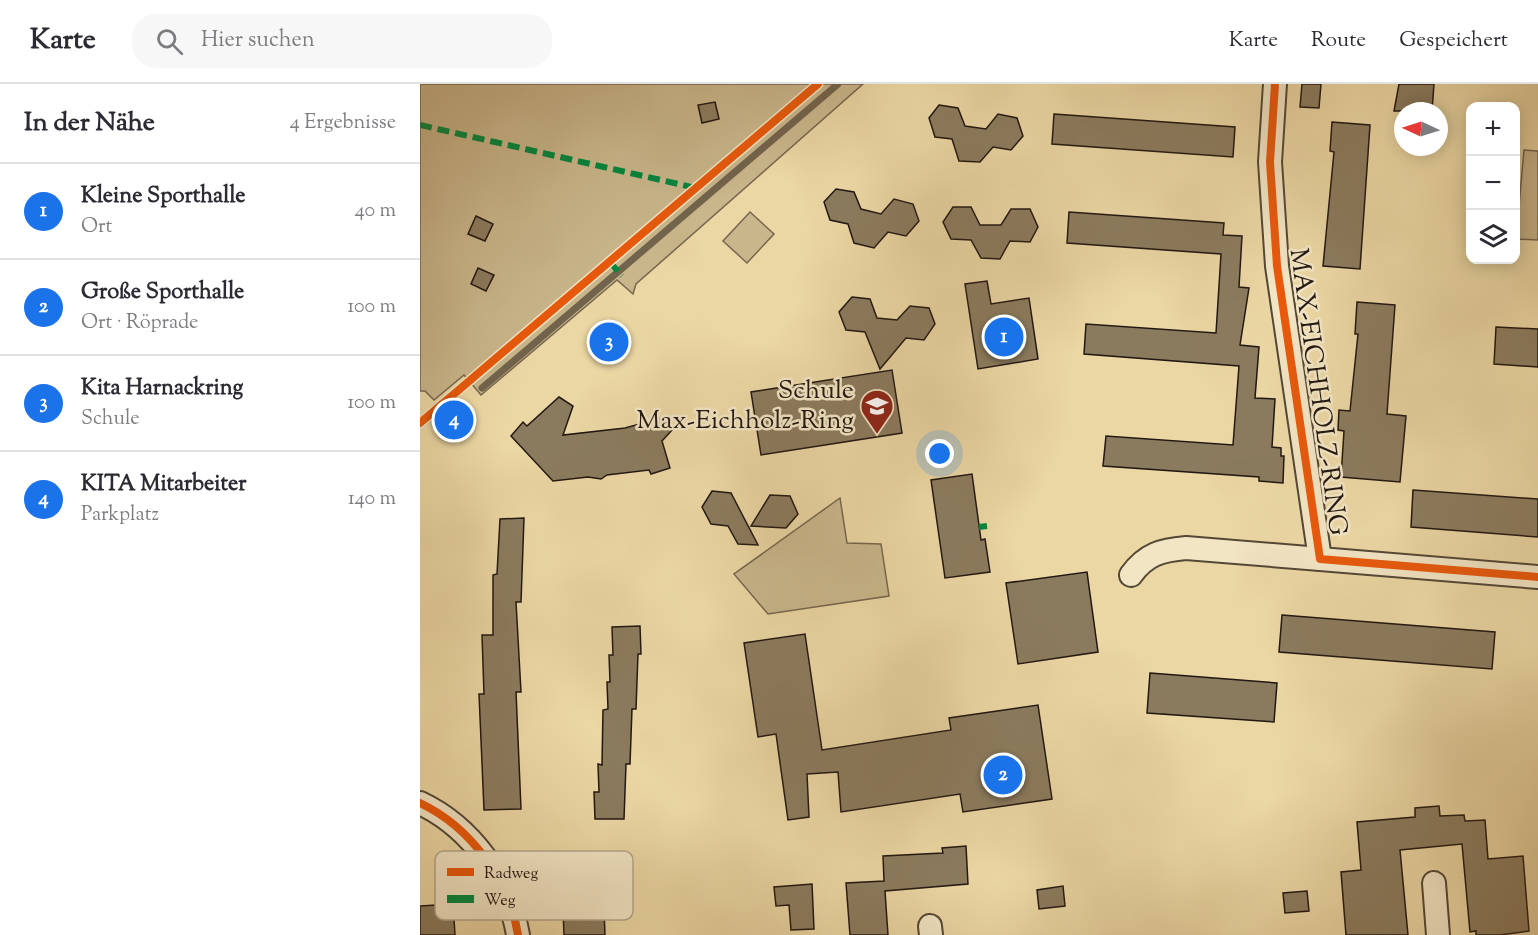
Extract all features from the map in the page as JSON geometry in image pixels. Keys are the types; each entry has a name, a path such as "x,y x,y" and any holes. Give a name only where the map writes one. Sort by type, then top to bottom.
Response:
{"street":[{"name":"MAX-EICHHOLZ-RING","path":"1275,84 1270,162 1277,266 1320,559"},
{"name":"MAX-EICHHOLZ-RING","path":"1131,575 1150,555 1186,548 1538,577"},
{"path":"420,803 446,818 479,851"},
{"path":"1434,883 1438,935"},
{"path":"514,920 518,935"}],"shaded area":[{"path":"420,84 863,84 636,284 633,294 617,280 481,395 464,375 434,400 425,391 420,391"},
{"path":"1524,150 1538,151 1538,240 1520,239 1520,194"},
{"path":"750,212 774,234 747,263 723,241"},
{"path":"840,498 847,543 881,544 889,596 768,614 734,574"}],"building":[{"path":"1302,84 1321,84 1319,108 1300,107"},
{"path":"1399,84 1434,84 1433,102 1396,102"},
{"path":"715,102 719,119 702,123 698,105"},
{"path":"939,105 958,108 965,126 986,129 998,114 1017,118 1023,136 1011,150 993,147 980,162 959,161 952,139 935,137 929,118"},
{"path":"1054,114 1235,127 1233,157 1052,144"},
{"path":"1332,122 1370,125 1360,269 1323,266 1334,152 1330,151"},
{"path":"836,189 854,192 861,209 881,214 894,199 913,204 919,221 906,236 888,232 874,248 854,243 848,224 830,220 824,202"},
{"path":"953,207 971,207 980,225 1001,225 1011,209 1030,209 1038,227 1030,242 1010,241 1000,259 981,258 971,240 951,239 943,222"},
{"path":"1069,212 1224,223 1223,235 1242,236 1239,287 1249,288 1240,345 1259,347 1255,398 1275,399 1272,447 1281,448 1281,456 1284,456 1283,483 1259,481 1259,477 1103,466 1106,436 1233,445 1239,366 1084,354 1086,324 1216,333 1221,254 1067,243"},
{"path":"476,216 493,224 485,241 468,234"},
{"path":"478,268 494,275 486,291 471,284"},
{"path":"987,281 991,304 1029,298 1038,359 978,369 965,284"},
{"path":"852,297 870,299 877,318 897,320 910,306 929,308 935,324 924,340 906,338 880,369 865,332 846,330 839,312"},
{"path":"1357,302 1395,305 1387,414 1406,416 1400,482 1341,477 1344,431 1338,430 1339,410 1350,411 1358,334 1355,334"},
{"path":"1496,327 1538,329 1538,367 1494,364"},
{"path":"892,370 902,433 761,455 751,392"},
{"path":"559,397 573,406 563,435 625,428 665,417 673,429 662,441 670,468 651,474 649,470 607,475 601,479 588,477 553,481 511,436 523,422 527,426"},
{"path":"972,474 981,540 985,539 990,572 945,578 931,480"},
{"path":"1413,490 1538,499 1538,537 1411,527"},
{"path":"712,491 731,493 758,545 738,544 728,526 711,524 702,507"},
{"path":"770,495 790,496 798,514 786,528 751,526"},
{"path":"524,518 521,602 516,602 521,692 516,692 521,809 484,810 479,694 484,694 482,635 493,635 493,575 497,574 500,519"},
{"path":"1087,572 1098,652 1018,664 1006,583"},
{"path":"1282,615 1495,632 1492,669 1279,652"},
{"path":"640,626 641,654 638,654 636,709 632,709 630,764 626,764 624,819 595,819 594,792 599,792 598,764 602,765 603,710 608,709 609,655 613,655 612,627"},
{"path":"805,634 822,750 951,730 949,718 1038,705 1052,799 963,812 960,794 841,812 838,772 807,774 809,817 788,820 776,734 758,737 744,643"},
{"path":"1150,673 1277,683 1274,722 1147,713"},
{"path":"1439,806 1440,816 1464,815 1465,821 1485,820 1488,859 1523,856 1529,931 1500,935 1476,935 1476,931 1470,932 1462,844 1400,850 1408,935 1346,935 1341,872 1361,870 1357,822 1415,817 1415,808"},
{"path":"966,846 968,884 885,891 888,935 850,935 846,883 884,881 883,856 943,853 942,848"},
{"path":"812,884 814,929 791,930 789,905 776,906 774,887"},
{"path":"1063,886 1065,906 1039,909 1037,890"},
{"path":"1307,891 1309,911 1285,913 1283,893"},
{"path":"435,905 435,920 454,920 455,935 420,935 420,906"},
{"path":"563,920 604,920 605,935 564,935"}],"waterway":[{"path":"482,388 838,84"}],"marked path":[{"path":"420,125 696,188"},
{"path":"610,262 622,276"},
{"path":"979,527 987,526"}],"cycle path":[{"path":"420,423 818,84"},
{"path":"1275,84 1270,162 1277,266 1320,559 1538,577"},
{"path":"420,803 456,826 480,851"},
{"path":"514,920 518,935"}],"place":[{"name":"Kleine Sporthalle","path":"1004,337"},
{"name":"Kita Harnackring","path":"609,342"},
{"name":"KITA Mitarbeiter","path":"454,420"},
{"name":"Schule Max-Eichholz-Ring","path":"877,435"},
{"name":"Große Sporthalle","path":"1003,775"}]}
